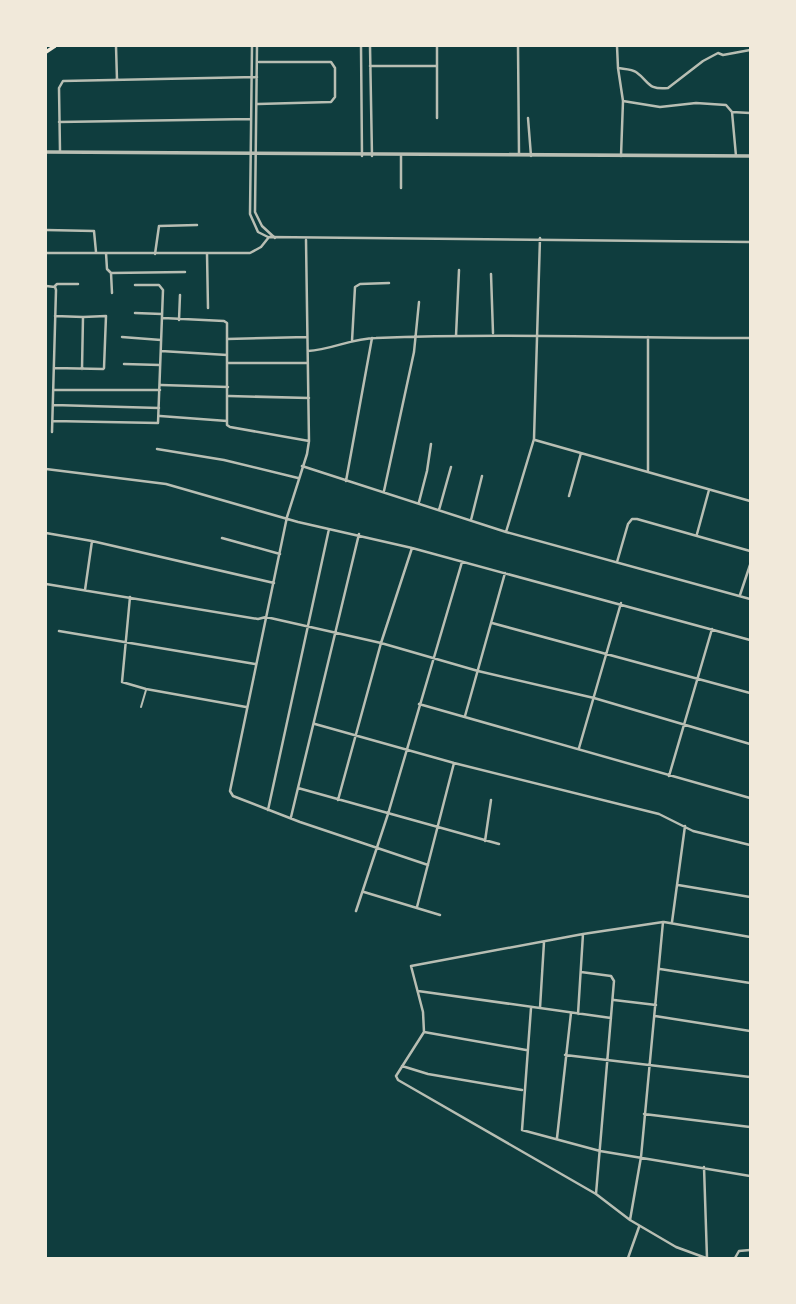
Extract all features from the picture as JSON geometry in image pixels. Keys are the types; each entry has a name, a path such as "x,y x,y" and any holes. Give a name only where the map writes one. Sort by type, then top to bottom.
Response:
{"main road":[{"path":"46,52 55,46"}],"street":[{"path":"116,46 117,80"},
{"path":"252,46 250,215 258,232 269,237 306,240 540,238 751,242"},
{"path":"257,46 255,212 262,226 275,238"},
{"path":"361,46 362,156"},
{"path":"370,46 372,156"},
{"path":"437,46 438,118"},
{"path":"517,46 519,156"},
{"path":"617,46 624,101 621,156"},
{"path":"618,68 636,72 647,85 660,89 668,88 718,51 723,55 751,50"},
{"path":"252,62 331,62 335,68 335,97 331,102 258,104"},
{"path":"370,66 437,66"},
{"path":"60,153 59,88 63,81 257,77"},
{"path":"624,101 660,107 726,105 732,112 736,156"},
{"path":"732,112 751,113"},
{"path":"528,118 531,156"},
{"path":"60,122 251,119"},
{"path":"46,152 362,156 751,156"},
{"path":"401,156 401,188"},
{"path":"155,254 157,229 160,225 197,225"},
{"path":"46,230 94,230 96,253"},
{"path":"46,253 250,253 261,247 269,237"},
{"path":"506,532 534,439 540,238"},
{"path":"306,240 309,441 286,517 230,791 233,796 268,810 428,865"},
{"path":"106,253 107,269 111,273 111,293"},
{"path":"207,253 208,308"},
{"path":"456,336 459,270"},
{"path":"111,273 186,272"},
{"path":"491,274 493,335"},
{"path":"352,341 356,285 389,283"},
{"path":"46,286 78,284"},
{"path":"53,421 158,423 162,286 135,285"},
{"path":"52,432 55,287"},
{"path":"179,320 180,295"},
{"path":"384,492 416,337 419,302"},
{"path":"135,313 179,320 226,321 227,421 230,428 309,441"},
{"path":"54,368 104,368 106,318 55,316"},
{"path":"82,369 83,317"},
{"path":"308,351 320,351 372,338 493,335 751,338"},
{"path":"122,337 161,340"},
{"path":"227,339 307,337"},
{"path":"648,337 648,471"},
{"path":"346,481 372,338"},
{"path":"161,351 227,355"},
{"path":"227,363 308,363"},
{"path":"124,364 160,365"},
{"path":"46,374 54,374"},
{"path":"160,385 228,387"},
{"path":"54,390 160,390"},
{"path":"228,396 309,398"},
{"path":"53,405 159,408"},
{"path":"159,415 227,421"},
{"path":"534,439 751,501"},
{"path":"419,503 431,444"},
{"path":"157,449 224,460 298,478"},
{"path":"569,496 581,453"},
{"path":"302,466 506,532 751,599"},
{"path":"439,510 451,467"},
{"path":"46,469 166,484 329,529 359,534 621,603 751,640"},
{"path":"471,520 482,475"},
{"path":"697,534 709,490"},
{"path":"617,562 632,519 697,534 751,551"},
{"path":"268,810 329,529"},
{"path":"46,533 274,583"},
{"path":"291,818 359,534"},
{"path":"222,538 280,554"},
{"path":"85,590 92,541"},
{"path":"338,800 381,643 412,548"},
{"path":"356,911 388,814 462,562"},
{"path":"740,596 751,565"},
{"path":"465,716 505,573"},
{"path":"46,584 258,619 266,617 309,626 478,671 594,698 751,744"},
{"path":"130,597 121,678 125,684 246,707"},
{"path":"579,748 621,603"},
{"path":"492,623 751,693"},
{"path":"669,776 712,629"},
{"path":"59,631 255,664"},
{"path":"141,707 146,690"},
{"path":"419,704 751,798"},
{"path":"315,724 454,763 659,814 693,831 751,845"},
{"path":"417,907 454,763"},
{"path":"298,789 499,844"},
{"path":"485,841 491,800"},
{"path":"672,922 685,826"},
{"path":"677,885 751,897"},
{"path":"364,892 440,915"},
{"path":"630,1220 641,1157 663,922"},
{"path":"704,1167 707,1258 676,1247 639,1227 596,1194 398,1080 396,1076 424,1032 423,1012 411,967 583,934 663,922 751,937"},
{"path":"578,1014 583,934"},
{"path":"540,1009 544,942"},
{"path":"659,969 751,983"},
{"path":"581,972 614,978 596,1194"},
{"path":"418,991 611,1018"},
{"path":"613,999 656,1005"},
{"path":"531,1008 522,1130 600,1151 751,1176"},
{"path":"557,1139 571,1013"},
{"path":"655,1016 751,1031"},
{"path":"424,1032 526,1050"},
{"path":"565,1055 751,1077"},
{"path":"402,1066 428,1074 523,1090"},
{"path":"644,1114 751,1127"},
{"path":"628,1258 639,1227"},
{"path":"735,1258 739,1251 751,1250"}]}
